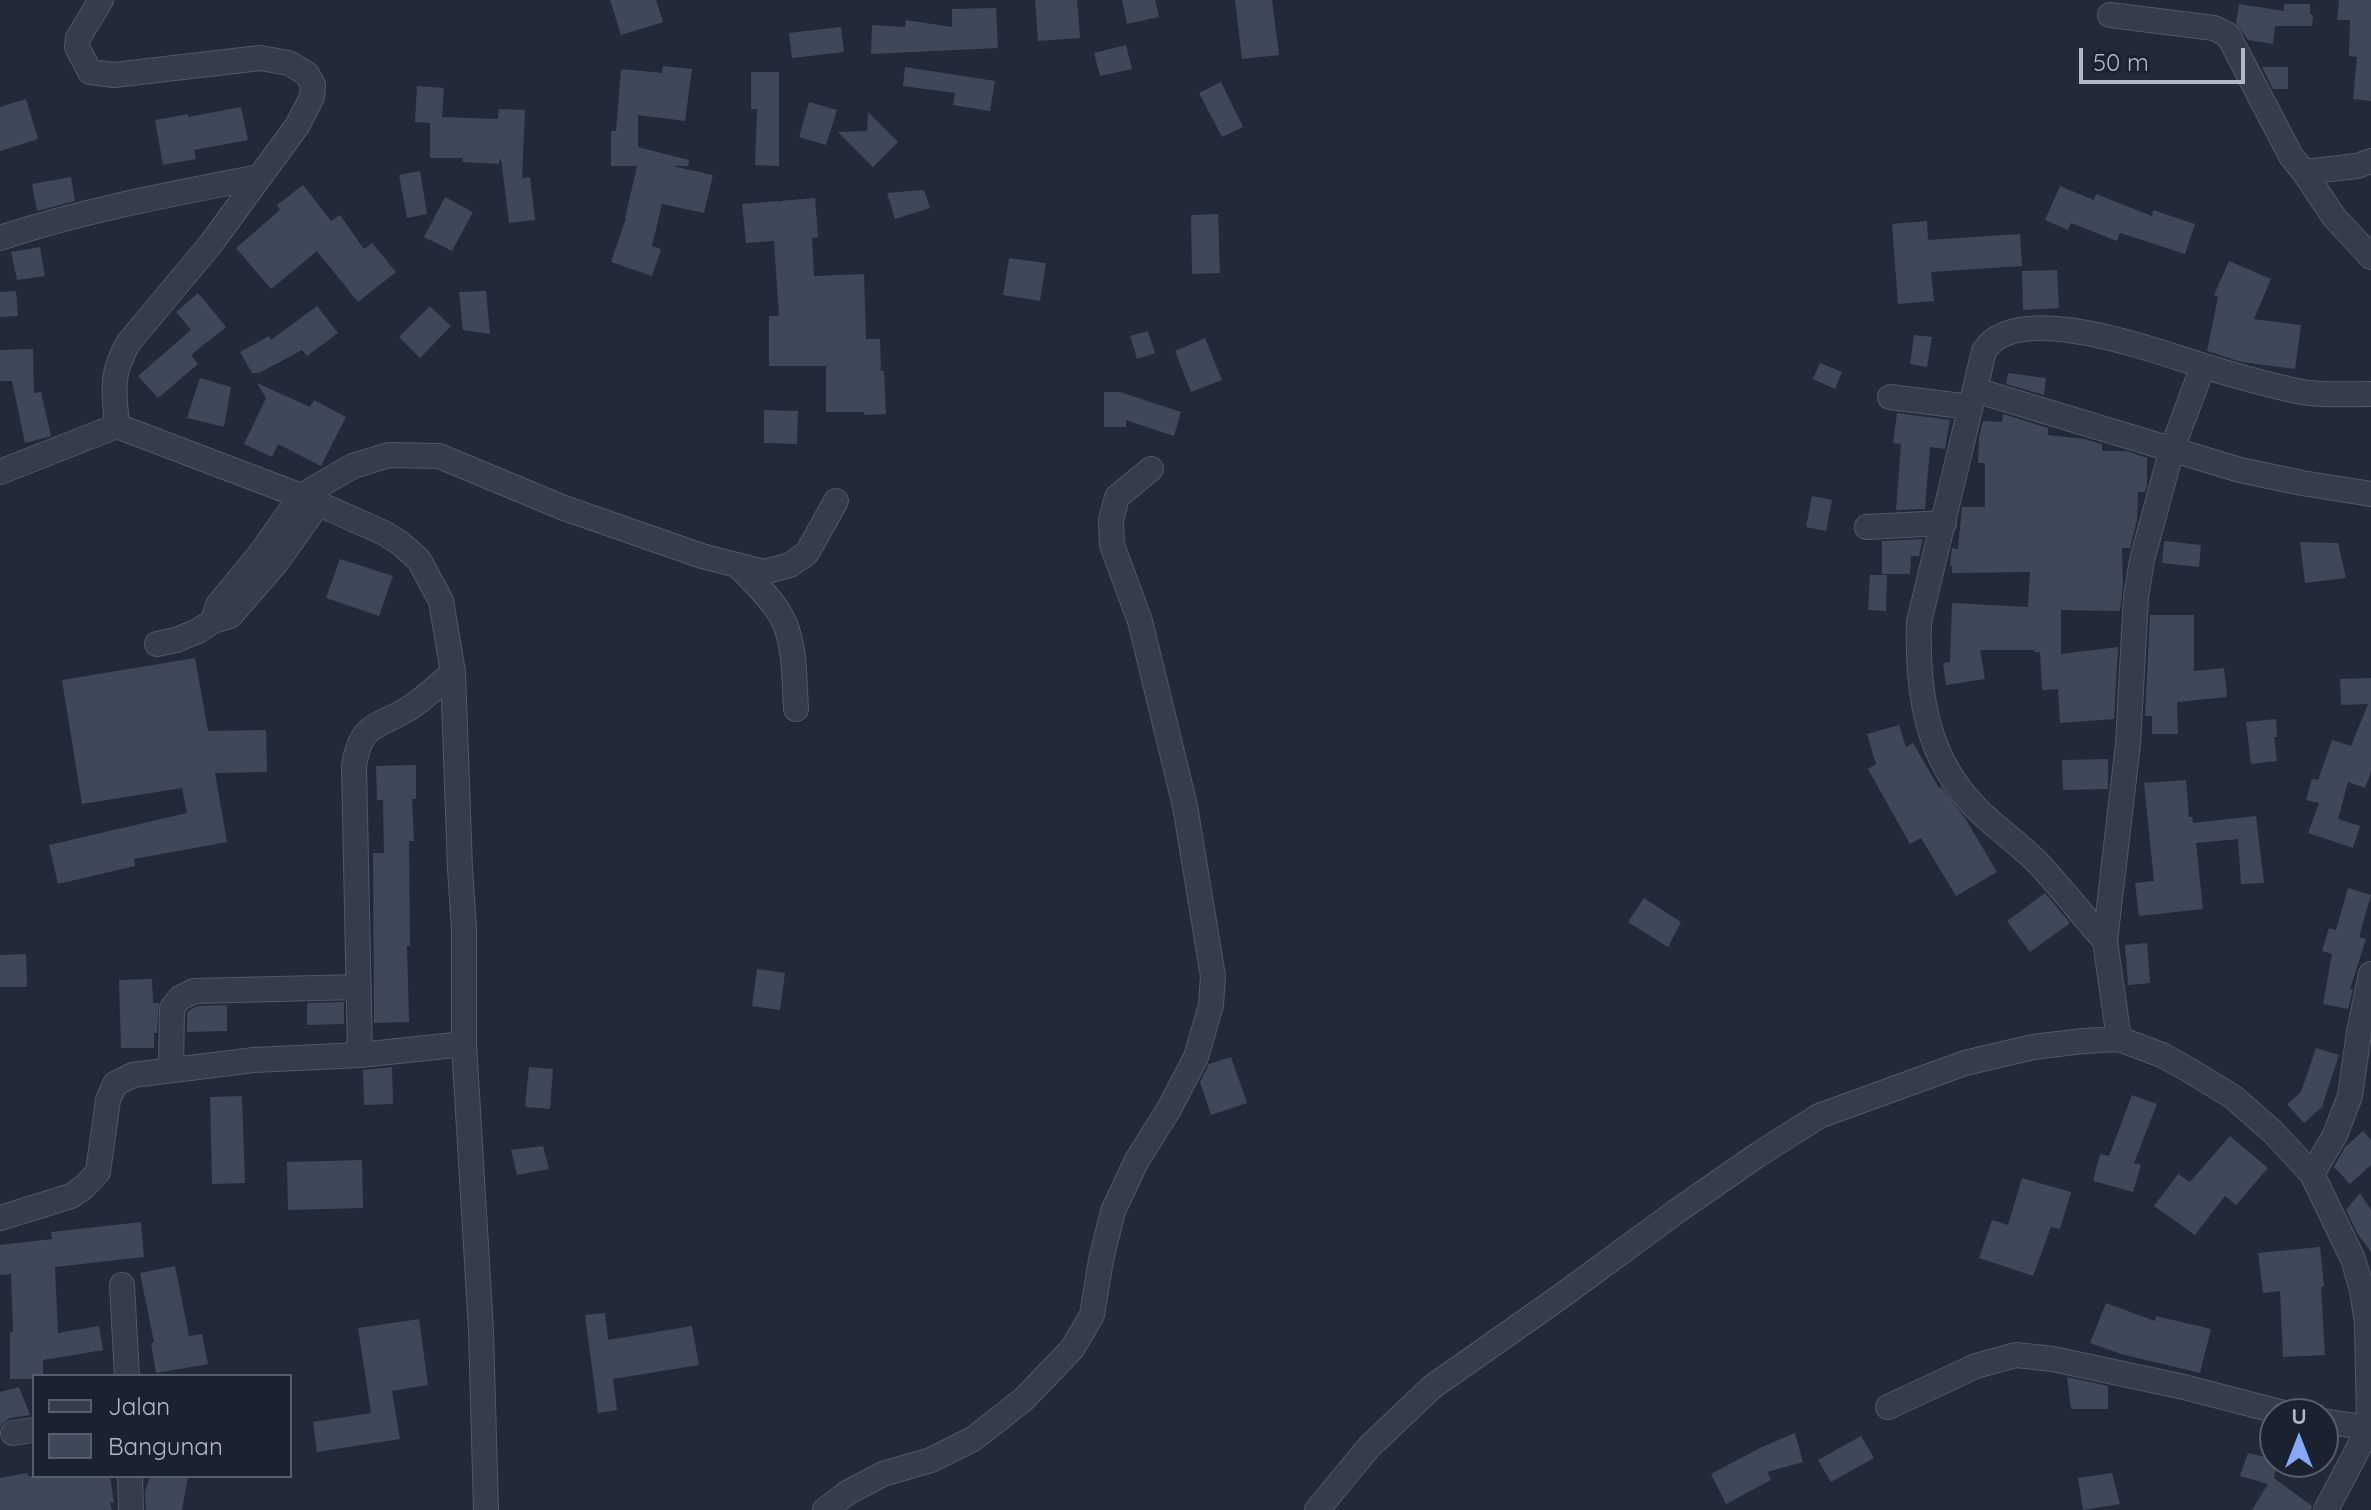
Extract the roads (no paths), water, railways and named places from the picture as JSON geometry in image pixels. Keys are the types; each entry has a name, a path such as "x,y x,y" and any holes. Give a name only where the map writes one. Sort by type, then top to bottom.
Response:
{"street":[{"path":"101,0 78,38 77,47 90,72 114,75 260,58 289,63 307,74 313,85 312,97 297,126 210,245 120,356 114,385 117,426"},
{"path":"2110,15 2214,28 2228,35 2291,156 2334,217 2371,257"},
{"path":"2304,172 2357,166 2371,161"},
{"path":"0,238 69,218 259,177"},
{"path":"2105,941 2035,860 1974,807 1943,765 1931,741 1923,697 1919,622 1984,351 1998,336 2026,329 2078,331 2145,345 2203,366 2296,391 2371,394"},
{"path":"2119,1039 2105,941 2128,744 2136,597 2142,560 2172,449 2203,366"},
{"path":"1890,397 1972,398 2172,449 2251,473 2371,494"},
{"path":"0,472 117,426 312,496 384,533 419,560 441,601 453,672 464,928 464,1044 481,1330 486,1510"},
{"path":"157,644 198,631 213,621 218,605 312,496 353,466 389,455 439,456 564,508 764,572 790,565 807,553 836,501"},
{"path":"825,1510 847,1493 883,1474 931,1460 973,1439 1024,1399 1072,1349 1092,1315 1113,1211 1137,1160 1169,1109 1196,1057 1211,1005 1213,976 1185,806 1140,621 1112,545 1111,520 1117,497 1151,469"},
{"path":"1867,527 1944,523"},
{"path":"738,566 782,617 791,645 796,709"},
{"path":"360,1055 356,752 365,734 374,725 406,710 453,672"},
{"path":"2312,1174 2335,1135 2350,1096 2371,974"},
{"path":"171,1069 172,1008 180,998 194,991 359,987"},
{"path":"1317,1510 1369,1447 1432,1387 1689,1202 1819,1116 1965,1063 2033,1047 2119,1039 2162,1055 2233,1097 2273,1132 2312,1174 2353,1259 2367,1323 2370,1430 2326,1510"},
{"path":"0,1218 71,1196 98,1172 108,1100 115,1084 133,1075 254,1060 360,1055 464,1044"},
{"path":"122,1285 127,1374"},
{"path":"1888,1407 1976,1366 2016,1355 2053,1359 2259,1407"},
{"path":"2339,1424 2370,1430"},
{"path":"130,1478 131,1510"}]}
